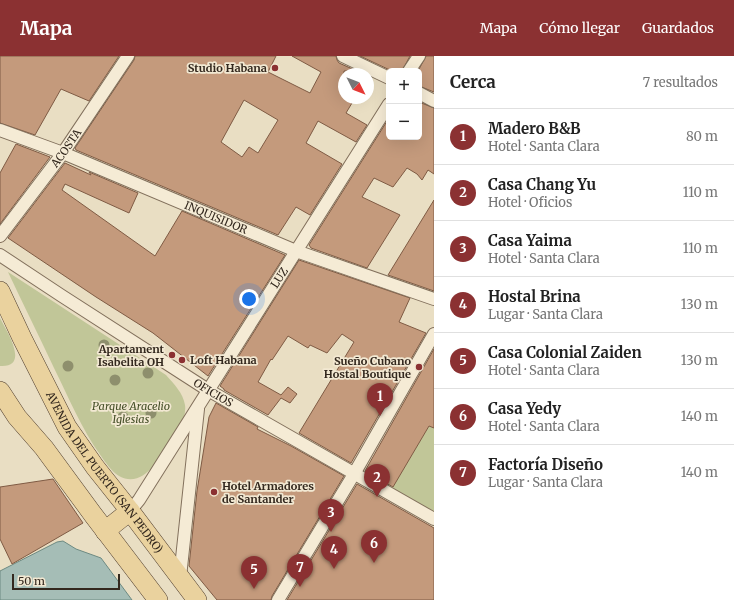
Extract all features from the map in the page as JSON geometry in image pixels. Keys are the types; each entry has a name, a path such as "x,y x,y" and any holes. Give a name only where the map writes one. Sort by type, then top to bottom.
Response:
{"main road":[{"name":"AVENIDA DEL PUERTO (SAN PEDRO)","path":"0,291 67,427 95,467 197,600"},
{"path":"0,391 17,417 44,448 158,600"},
{"path":"105,531 130,511"}],"street":[{"name":"ACOSTA","path":"0,236 63,153 128,56"},
{"path":"343,56 386,77"},
{"path":"411,68 419,56"},
{"path":"422,95 434,101"},
{"name":"LUZ","path":"130,511 139,500 386,109"},
{"name":"INQUISIDOR","path":"0,130 63,153 296,251 434,299"},
{"name":"OFICIOS","path":"0,255 208,390 434,520"},
{"path":"278,600 354,474 434,334"},
{"path":"180,577 198,406"}],"green space":[{"name":"Parque Aracelio Iglesias","path":"8,272 166,375 178,389 185,405 183,420 155,464 143,475 136,479 128,479 119,476 109,467 87,435"},
{"path":"0,318 11,339 15,355 14,361 9,365 0,366"},
{"path":"429,426 434,428 434,512 392,488"}],"water":[{"path":"63,541 76,549 101,558 132,600 0,600 0,571 57,542"}],"building":[{"path":"0,56 119,56 89,101 61,89 35,135 0,123"},
{"path":"135,56 276,56 268,72 310,93 321,72 292,56 336,56 339,63 350,68 338,68 338,104 351,104 346,113 367,125 356,142 318,121 306,143 342,164 310,215 296,207 278,235 76,150 75,148 134,60","holes":["244,100 278,120 258,153 249,147 242,157 221,142"]},
{"path":"360,56 410,56 404,68 386,68"},
{"path":"426,56 434,56 434,92 422,87 422,68 420,68"},
{"path":"422,103 434,108 434,174 428,170 422,180 417,174 407,168 393,187 374,178 362,197 400,215 367,268 311,248 309,245 386,123 386,140 422,140"},
{"path":"16,144 50,157 0,224 0,173"},
{"path":"65,163 91,175 89,172 138,193 129,213 65,184 62,190 155,256 182,211 285,255 208,376 153,333 8,238"},
{"path":"434,200 434,291 388,275"},
{"path":"299,260 410,298 399,322 426,333 351,463 299,433 354,342 342,334 327,353 310,345 308,348 288,336 272,360 271,359 258,382 281,395 288,387 297,394 290,403 281,398 268,415 224,390 220,386"},
{"path":"434,349 434,428 429,426 393,487 365,471"},
{"path":"216,403 258,427 257,429 291,446 344,476 271,600 217,600 189,566 197,491 209,417"},
{"path":"53,479 83,523 12,564 0,539 0,487"},
{"path":"357,484 434,528 434,600 287,600"}],"place":[{"name":"Studio Habana","path":"275,68"},
{"name":"Apartament Isabelita OH","path":"172,355"},
{"name":"Loft Habana","path":"182,360"},
{"name":"Sueño Cubano Hostal Boutique","path":"419,367"},
{"name":"Madero B&B","path":"380,416"},
{"name":"Hotel Armadores de Santander","path":"214,492"},
{"name":"Casa Chang Yu","path":"377,497"},
{"name":"Casa Yaima","path":"331,532"},
{"name":"Casa Yedy","path":"374,563"},
{"name":"Hostal Brina","path":"334,569"},
{"name":"Factoría Diseño","path":"300,587"},
{"name":"Casa Colonial Zaiden","path":"254,589"}]}
